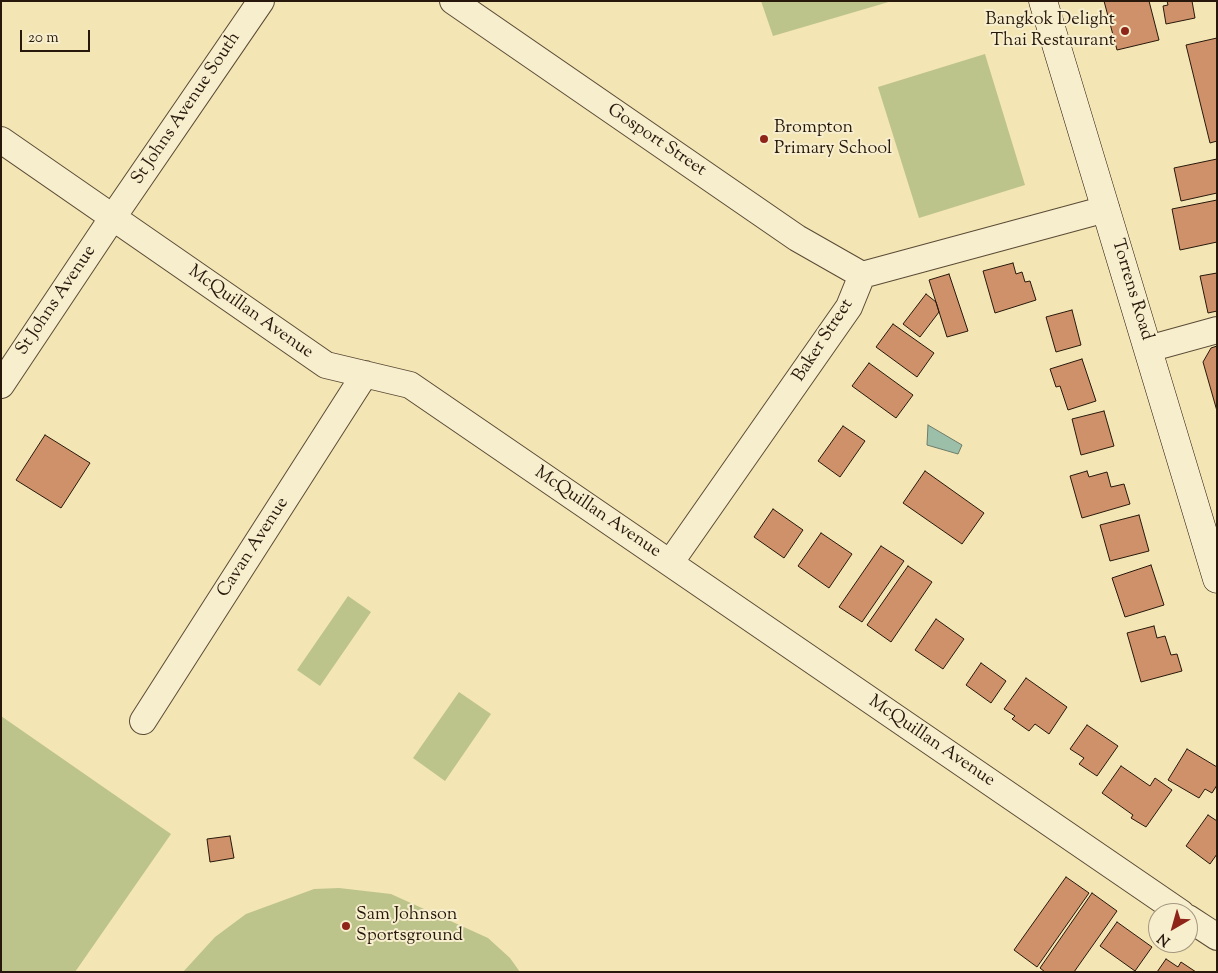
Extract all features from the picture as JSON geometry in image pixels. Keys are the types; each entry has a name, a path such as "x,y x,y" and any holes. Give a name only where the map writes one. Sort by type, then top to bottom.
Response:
{"main road":[{"name":"Torrens Road","path":"1043,1 1217,579"}],"street":[{"name":"St Johns Avenue South","path":"113,217 261,1"},
{"name":"Gosport Street","path":"452,1 797,238 831,259 862,274"},
{"name":"McQuillan Avenue","path":"1,140 326,365 410,385 1166,903"},
{"path":"862,274 1106,209"},
{"name":"St Johns Avenue","path":"1,385 113,217"},
{"name":"Baker Street","path":"670,563 849,308 862,274"},
{"path":"1148,348 1217,330"},
{"name":"Cavan Avenue","path":"143,721 365,374"},
{"path":"1198,925 1217,937"}],"green space":[{"path":"761,1 892,1 773,36"},
{"path":"985,54 1025,185 919,218 878,87"},
{"path":"348,596 371,612 320,686 297,670"},
{"path":"459,692 491,714 445,781 413,758"},
{"path":"1,716 171,834 75,972 1,972"},
{"name":"Sam Johnson Sportsground","path":"339,888 391,894 488,938 510,958 520,972 183,972 215,937 246,914 314,889"}],"shaded area":[{"path":"928,425 962,445 958,454 927,445"}],"building":[{"path":"1104,1 1149,1 1159,40 1117,50"},
{"path":"1167,1 1192,1 1195,18 1166,24 1163,6 1168,5"},
{"path":"1217,38 1217,141 1210,143 1186,45"},
{"path":"1217,159 1217,193 1181,201 1174,168"},
{"path":"1217,200 1217,242 1180,250 1172,209"},
{"path":"1013,263 1016,274 1022,272 1025,282 1030,281 1036,300 995,313 983,271"},
{"path":"1217,273 1217,311 1208,313 1200,276"},
{"path":"949,274 968,331 947,337 929,280"},
{"path":"926,294 936,302 939,312 920,337 903,324"},
{"path":"1072,310 1081,345 1056,352 1046,317"},
{"path":"893,324 934,353 917,377 876,347"},
{"path":"1217,346 1217,411 1203,362 1211,348"},
{"path":"1082,359 1096,401 1068,410 1060,386 1056,387 1050,369"},
{"path":"869,363 913,395 896,418 852,386"},
{"path":"1104,411 1114,446 1081,455 1072,419"},
{"path":"843,426 865,441 840,477 818,461"},
{"path":"45,435 90,463 61,508 16,480"},
{"path":"925,471 984,513 962,544 903,503"},
{"path":"1087,471 1089,477 1107,472 1111,487 1124,484 1130,504 1082,518 1070,476"},
{"path":"773,509 803,530 784,558 754,537"},
{"path":"1139,515 1149,551 1110,561 1100,525"},
{"path":"821,533 852,554 829,588 798,566"},
{"path":"881,546 904,561 862,622 839,607"},
{"path":"1151,565 1164,605 1125,617 1112,578"},
{"path":"908,566 932,582 891,642 867,625"},
{"path":"936,619 964,639 943,669 915,650"},
{"path":"1154,626 1157,638 1165,636 1171,655 1177,654 1182,671 1141,682 1127,633"},
{"path":"981,663 1006,681 991,703 966,685"},
{"path":"1026,678 1067,707 1049,734 1035,724 1029,731 1012,719 1015,716 1004,709"},
{"path":"1087,725 1118,746 1097,776 1079,764 1084,758 1070,749"},
{"path":"1187,749 1217,767 1217,785 1212,793 1205,789 1199,798 1168,780"},
{"path":"1121,766 1150,786 1155,778 1172,790 1146,827 1131,818 1133,815 1102,793"},
{"path":"1208,815 1217,821 1217,854 1210,864 1186,846"},
{"path":"230,836 234,858 210,862 207,839"},
{"path":"1066,877 1089,893 1037,967 1014,950"},
{"path":"1092,893 1117,911 1074,972 1045,972 1040,968"},
{"path":"1117,922 1148,944 1148,953 1135,971 1100,946"},
{"path":"1166,959 1178,967 1181,962 1196,972 1157,972"}],"place":[{"name":"Bangkok Delight Thai Restaurant","path":"1125,31"},
{"name":"Brompton Primary School","path":"764,139"},
{"name":"Sam Johnson Sportsground","path":"346,926"}]}
